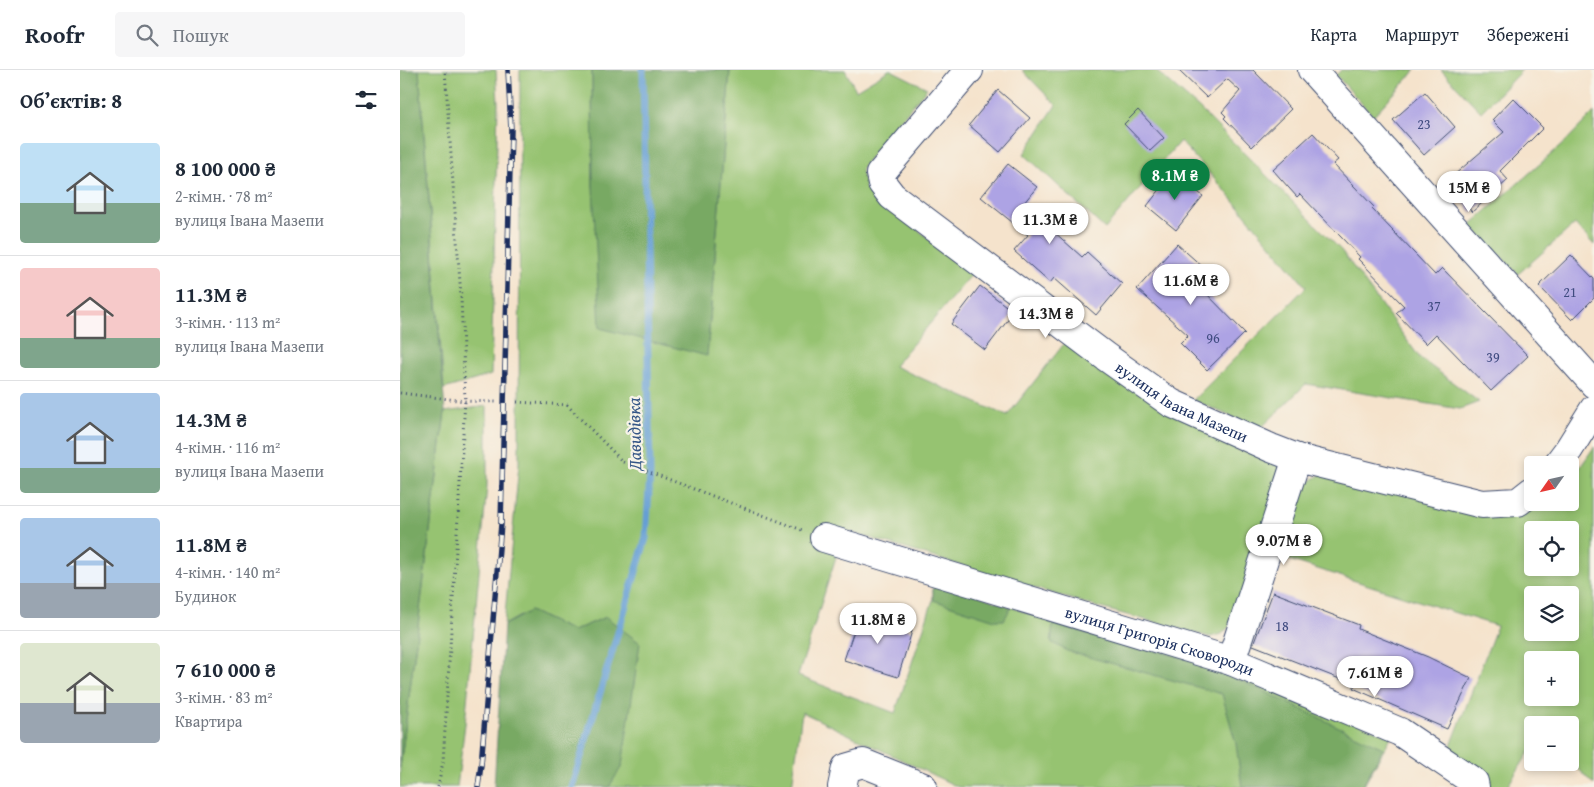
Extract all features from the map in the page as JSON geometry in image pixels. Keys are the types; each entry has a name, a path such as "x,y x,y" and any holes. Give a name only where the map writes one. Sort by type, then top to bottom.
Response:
{"street":[{"name":"вулиця Івана Мазепи","path":"969,70 880,174 882,183 892,196 1106,357 1171,403 1270,448 1297,458 1482,504 1518,502 1524,497"},
{"path":"1312,70 1594,384"},
{"path":"1564,456 1594,409"},
{"path":"1230,661 1297,458"},
{"name":"вулиця Григорія Сковороди","path":"824,538 1230,661 1400,732 1474,782 1476,787"},
{"path":"842,787 846,768 863,763 923,787"}],"path":[{"path":"438,787 443,762 465,401 461,297 445,70"},
{"path":"400,393 465,401 496,402"},
{"path":"517,402 567,405 623,462 824,538"}],"green space":[{"path":"400,70 419,70 445,412 400,768"},
{"path":"419,70 496,70 498,103 491,375 444,389"},
{"path":"520,70 592,70 593,187 707,355 730,70 845,70 856,90 891,70 927,88 861,170 866,189 973,273 894,366 1007,416 1067,340 1277,460 1284,472 1233,623 1222,634 1210,637 1097,607 834,527 836,557 798,676 895,713 933,600 933,588 1011,607 1053,623 1092,630 1229,668 1391,737 1363,787 958,787 802,712 792,787 577,787 606,617 573,631 530,611 504,625 519,464"},
{"path":"592,70 730,70 707,356 600,328 593,187"},
{"path":"1022,70 1155,70 1200,109 1341,250 1420,358 1479,402 1460,409 1306,384 1260,429 1193,400 1306,287 1228,194 1180,141 1105,229 1024,154 1056,105"},
{"path":"1341,70 1416,70 1373,116 1336,75"},
{"path":"1441,70 1522,70 1481,112"},
{"path":"1594,112 1594,245 1575,224 1518,274 1470,225 1564,143"},
{"path":"487,406 487,486 465,724 457,787 400,787 400,768 445,412"},
{"path":"1594,447 1594,785 1579,769 1579,716 1524,716 1524,760 1507,787 1484,787 1449,751 1497,626 1280,557 1297,504 1307,483 1323,473 1524,502 1524,511 1579,511 1579,469"},
{"path":"944,583 1011,607 1004,620 995,620 933,600 933,588"},
{"path":"530,611 573,631 606,617 640,643 622,766 609,787 494,787 504,625"},
{"path":"1053,623 1088,634 1192,660 1259,689 1383,748 1362,787 1242,787 1236,744 1222,694 1067,651 1051,642"}],"building":[{"path":"1178,70 1253,70 1291,109 1252,147 1224,118 1226,116 1222,112 1240,91 1227,79 1207,98"},
{"path":"998,90 1030,118 1000,152 969,125"},
{"path":"1425,92 1455,127 1424,155 1393,120"},
{"path":"1513,98 1543,128 1500,171 1508,180 1472,212 1446,182 1504,132 1492,120"},
{"path":"1138,110 1164,138 1150,151 1124,124"},
{"path":"1313,133 1338,160 1333,164 1374,207 1372,209 1435,275 1442,268 1528,356 1491,391 1436,334 1426,344 1396,313 1404,306 1358,259 1360,257 1300,194 1297,197 1273,170"},
{"path":"1008,164 1037,187 1023,204 1082,257 1087,252 1122,284 1096,315 1054,278 1050,283 1014,251 1028,235 981,197"},
{"path":"1173,173 1203,196 1176,230 1147,206"},
{"path":"1177,244 1213,276 1202,289 1245,333 1207,370 1180,343 1188,335 1137,289"},
{"path":"1571,255 1594,279 1594,298 1572,320 1539,286"},
{"path":"980,286 1014,312 985,350 951,324"},
{"path":"1273,592 1359,625 1358,629 1428,657 1471,678 1447,729 1353,688 1355,685 1253,645"},
{"path":"860,613 912,631 898,677 844,660"}],"waterway":[{"name":"Давидівка","path":"572,787 646,538 650,473 643,70"}],"railway":[{"path":"478,787 501,524 511,130 508,70"}]}
